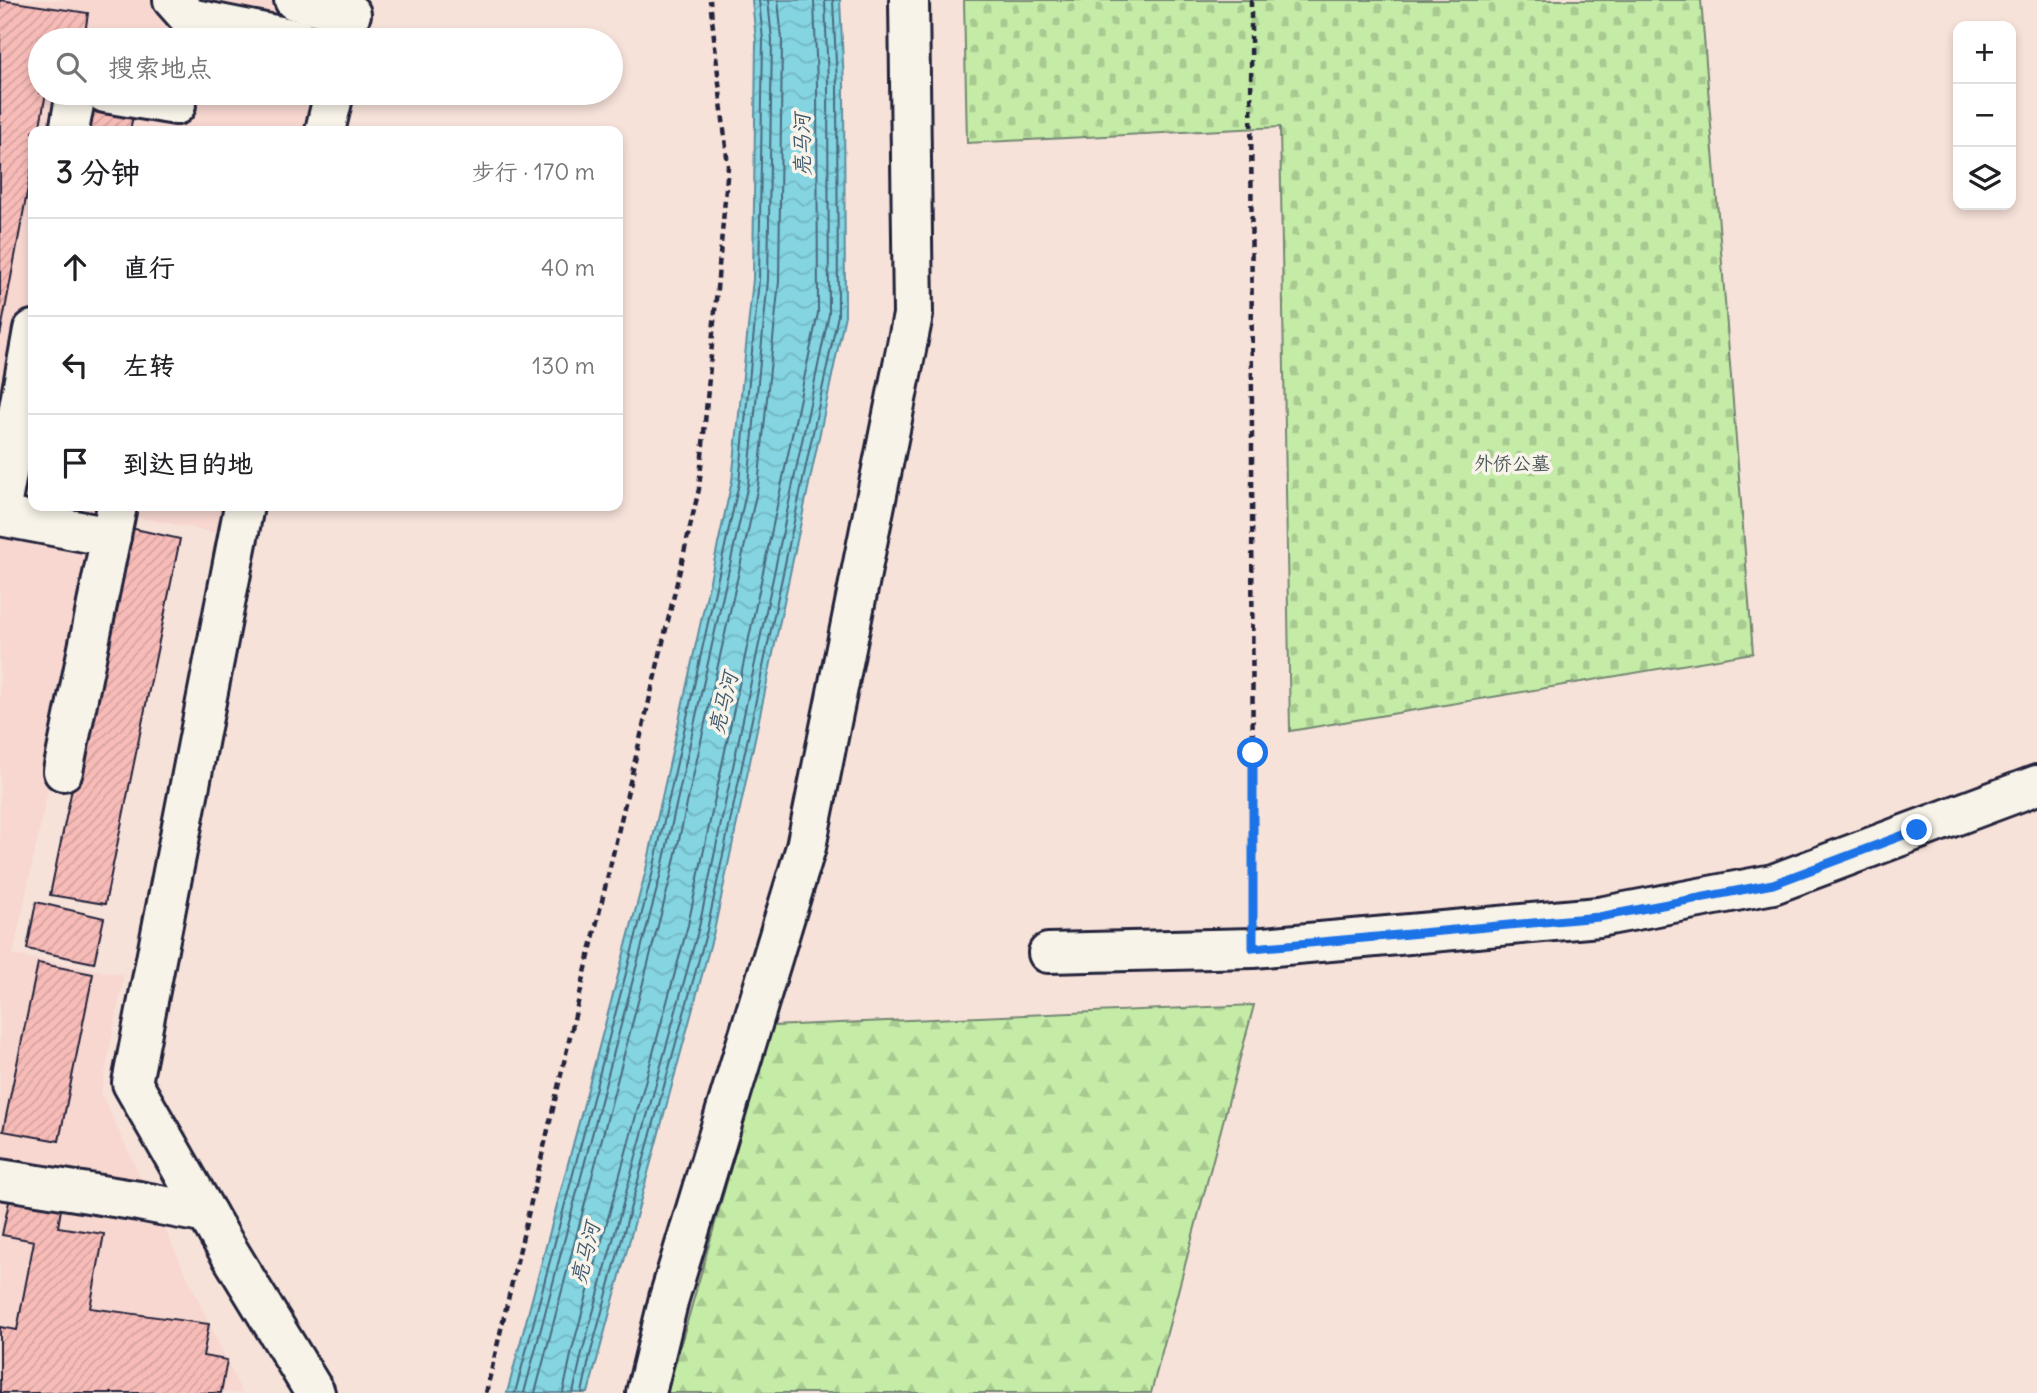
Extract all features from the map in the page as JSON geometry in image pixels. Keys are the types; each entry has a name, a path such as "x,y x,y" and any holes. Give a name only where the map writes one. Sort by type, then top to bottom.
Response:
{"street":[{"path":"294,0 350,18"},
{"path":"646,1393 669,1298 806,847 913,315 909,0"},
{"path":"182,19 233,28"},
{"path":"70,126 74,105"},
{"path":"154,105 175,110"},
{"path":"326,126 331,105"},
{"path":"28,358 0,515 114,522 63,771"},
{"path":"243,511 132,1083 315,1393"},
{"path":"1048,953 1253,948 1599,917 1773,884 2037,785"},
{"path":"0,1180 207,1214"}],"path":[{"path":"486,1393 699,489 728,166 710,0"},
{"path":"1251,0 1253,948"}],"shaded area":[{"path":"0,0 333,0 327,28 28,28 28,105 311,105 307,126 28,126 28,511 107,511 13,955 124,975 101,1093 242,1393 0,1393"},
{"path":"107,511 225,511 220,534"}],"green space":[{"name":"外侨公墓","path":"964,0 1701,0 1753,653 1290,731 1280,127 967,143"},
{"path":"1254,1005 1151,1393 667,1393 771,1026"}],"water":[{"name":"亮马河","path":"752,0 840,0 844,84 845,315 714,931 588,1393 507,1393 645,874 732,481 753,279 756,40"}],"building":[{"path":"0,0 88,13 86,28 28,28 28,105 44,105 40,126 28,126 28,188 0,336"},
{"path":"92,105 135,105 131,126 88,126"},
{"path":"126,527 180,539 105,904 50,895"},
{"path":"36,902 104,918 94,963 27,949"},
{"path":"38,963 93,974 59,1141 3,1131"},
{"path":"10,1197 62,1203 58,1227 104,1234 90,1308 209,1324 203,1356 227,1360 221,1393 0,1393 0,1327 17,1330 34,1241 2,1235"}],"route":[{"path":"1253,753 1253,948 1599,917 1773,884 1917,830"}]}
